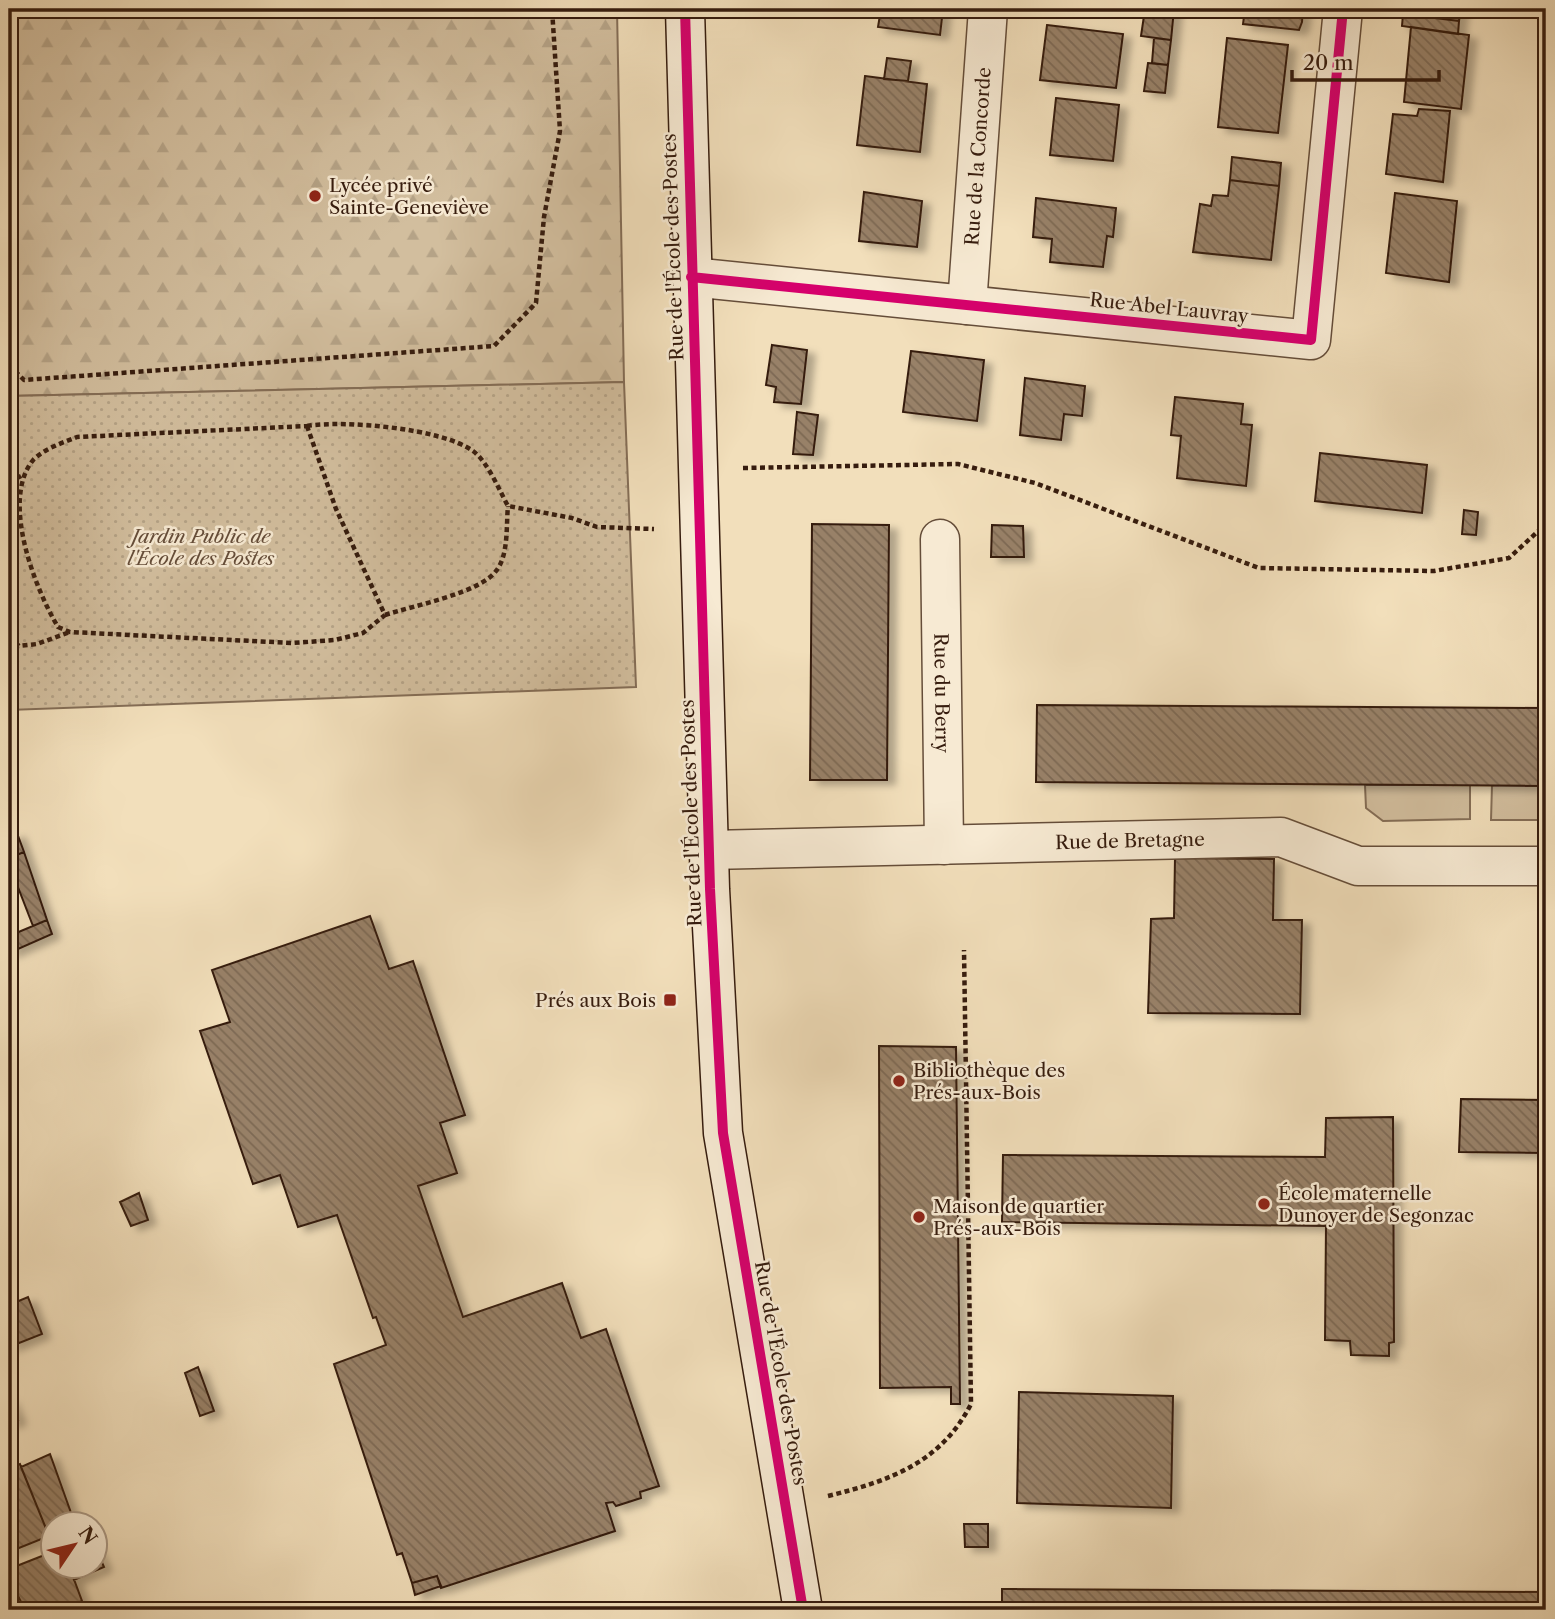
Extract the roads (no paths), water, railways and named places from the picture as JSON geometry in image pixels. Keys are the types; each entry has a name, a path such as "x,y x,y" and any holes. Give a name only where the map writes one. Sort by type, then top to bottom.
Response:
{"street":[{"name":"Rue de l'École des Postes","path":"685,9 698,531 723,1133 803,1610"},
{"name":"Rue de la Concorde","path":"967,305 988,9"},
{"name":"Rue Abel Lauvray","path":"691,277 1311,340 1343,9"},
{"name":"Rue du Berry","path":"940,539 944,845"},
{"name":"Rue de Bretagne","path":"710,850 1281,837 1358,866 1546,866"}],"place":[{"name":"Lycée privé Sainte-Geneviève","path":"315,196"},
{"name":"Prés aux Bois","path":"670,1000"},
{"name":"Bibliothèque des Prés-aux-Bois","path":"899,1081"},
{"name":"École maternelle Dunoyer de Segonzac","path":"1264,1204"},
{"name":"Maison de quartier Prés-aux-Bois","path":"919,1217"}],"park label":[{"name":"Jardin Public de l'École des Postes","path":"201,547"}]}
